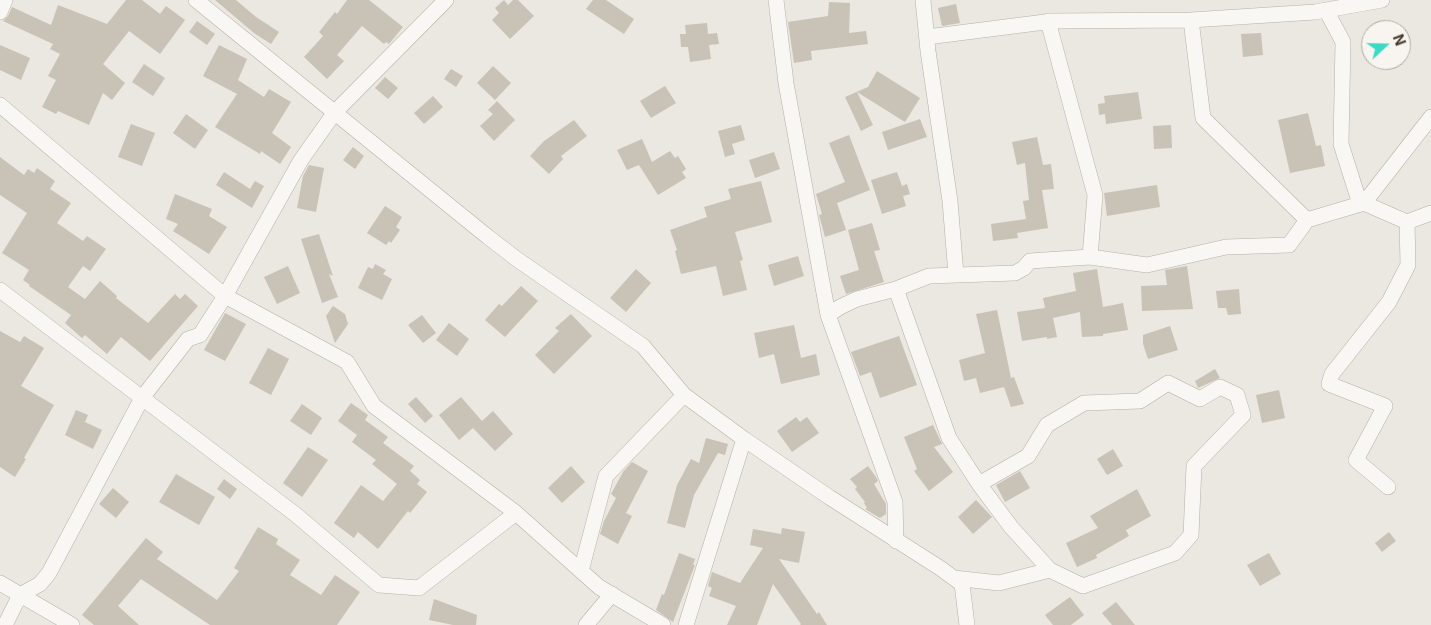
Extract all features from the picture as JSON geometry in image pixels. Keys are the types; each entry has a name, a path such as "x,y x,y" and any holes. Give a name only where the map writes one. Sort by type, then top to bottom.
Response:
{"street":[{"path":"0,12 5,0"},
{"path":"196,0 503,248 643,346 684,395 772,459 962,584 967,625"},
{"path":"5,625 20,595 40,584 48,573 142,398 188,338 200,335 301,160 335,112 446,0"},
{"path":"776,0 786,83 828,316 895,502 896,541"},
{"path":"923,0 950,201 956,275"},
{"path":"927,37 1048,21 1191,20 1326,10 1382,0"},
{"path":"1326,10 1343,42 1341,144 1359,201 1407,222 1431,213"},
{"path":"1191,20 1203,118 1307,220"},
{"path":"1048,21 1095,195 1090,257"},
{"path":"0,105 224,296 347,362 374,406 516,513 599,587 664,625"},
{"path":"828,316 840,307 857,299 896,289 930,276 1016,273 1030,261 1090,257 1147,265 1226,247 1289,245 1307,220 1364,203 1431,117"},
{"path":"1388,487 1356,460 1385,406 1329,384 1332,374 1389,302 1408,265 1407,222"},
{"path":"896,289 948,438 979,484 1011,527 1050,570 1083,586 1175,553 1191,534 1194,466 1243,415 1237,395 1220,387 1200,399 1168,383 1140,401 1084,403 1048,426 1028,456 979,484"},
{"path":"0,290 295,514 379,585 419,588 516,513"},
{"path":"581,571 606,476 684,395"},
{"path":"686,625 744,439"},
{"path":"954,578 999,583 1050,570"},
{"path":"0,583 72,625"},
{"path":"586,625 612,594"}],"building":[{"path":"126,0 142,0 160,14 166,6 185,20 160,54 129,31 103,64 125,83 112,100 103,93 89,125 58,111 56,114 42,107 56,80 48,76 60,54 50,49 53,44 3,21 8,16 12,7 51,25 58,5 107,24"},
{"path":"215,0 236,0 256,17 279,32 271,44 254,33"},
{"path":"347,0 369,0 403,27 389,44 386,42 384,44 362,26 337,55 344,61 327,79 304,57 323,36 319,32 335,12 337,14"},
{"path":"504,0 508,5 513,0 518,0 534,16 510,39 492,20 499,13 495,8"},
{"path":"593,0 606,0 634,19 624,34 586,9"},
{"path":"829,2 850,3 849,33 866,31 868,44 811,51 812,60 794,63 788,22 828,16"},
{"path":"956,4 960,23 942,26 938,8"},
{"path":"197,21 215,34 207,45 189,32"},
{"path":"707,23 708,34 717,33 719,44 709,45 711,59 690,62 688,47 681,47 680,34 686,34 685,25"},
{"path":"1261,33 1263,55 1243,57 1241,34"},
{"path":"0,45 30,58 21,80 0,70"},
{"path":"219,45 247,59 238,80 264,97 269,89 291,102 272,133 291,147 280,164 261,151 260,154 215,127 237,94 203,76"},
{"path":"144,64 165,78 153,96 132,82"},
{"path":"493,66 511,83 495,100 477,83"},
{"path":"451,69 463,76 456,87 444,79"},
{"path":"877,71 920,98 905,122 857,92 873,125 861,131 845,97 868,87"},
{"path":"385,77 398,88 388,99 375,88"},
{"path":"665,86 676,103 651,118 640,101"},
{"path":"1138,92 1142,119 1106,124 1105,114 1099,115 1098,104 1105,103 1104,96"},
{"path":"433,96 443,107 424,124 414,113"},
{"path":"497,101 515,120 494,141 480,126 493,114 488,110"},
{"path":"1308,113 1316,146 1321,145 1325,166 1290,173 1278,120"},
{"path":"186,114 208,130 195,149 173,133"},
{"path":"920,119 927,137 888,150 882,132"},
{"path":"574,120 587,136 561,156 563,159 549,174 530,156 544,141"},
{"path":"131,124 155,133 142,166 118,157"},
{"path":"741,125 745,140 732,144 735,154 725,157 718,131"},
{"path":"1171,125 1172,148 1154,149 1153,126"},
{"path":"849,135 870,190 837,203 846,230 825,237 819,215 822,214 816,194 845,182 829,143"},
{"path":"1037,137 1043,165 1051,164 1054,189 1042,190 1048,228 1017,233 1018,238 993,241 991,224 1026,219 1023,201 1029,200 1025,163 1017,165 1012,142"},
{"path":"642,139 652,162 670,151 675,158 678,156 686,169 682,172 686,178 658,195 639,165 627,170 617,150"},
{"path":"353,147 364,156 355,169 343,160"},
{"path":"774,152 780,169 755,178 749,160"},
{"path":"0,157 24,175 28,169 34,173 37,168 55,181 50,189 71,203 57,223 83,241 87,236 106,249 90,271 83,266 68,287 85,299 100,281 117,296 116,298 148,323 175,294 180,299 185,294 198,306 150,361 121,337 107,354 85,335 82,338 65,323 71,315 23,280 29,270 2,253 27,213 0,195"},
{"path":"309,165 324,168 316,212 297,208 303,176"},
{"path":"224,172 250,189 255,181 264,186 252,208 216,185"},
{"path":"897,172 902,186 907,184 910,194 903,196 906,206 882,214 871,180"},
{"path":"761,181 772,222 735,232 743,260 740,261 747,290 723,296 716,266 681,274 675,251 677,250 670,230 707,217 704,207 731,199 728,189"},
{"path":"1157,185 1160,207 1107,216 1104,193"},
{"path":"175,194 212,209 209,216 227,227 209,254 173,231 178,224 166,219"},
{"path":"385,206 402,217 396,227 400,230 391,243 389,241 386,245 367,233"},
{"path":"872,223 880,250 874,251 884,282 846,294 840,276 859,270 848,230"},
{"path":"319,234 333,276 329,274 338,297 322,303 301,239"},
{"path":"798,256 804,276 774,286 768,265"},
{"path":"375,264 386,270 383,274 392,279 382,300 358,288 368,267 373,269"},
{"path":"288,266 300,293 277,304 264,277"},
{"path":"1187,266 1193,309 1142,311 1141,286 1167,285 1165,270"},
{"path":"636,269 651,283 626,312 610,298"},
{"path":"1097,269 1103,307 1123,303 1128,330 1103,334 1103,336 1082,337 1080,312 1053,318 1057,337 1022,341 1017,312 1045,308 1043,298 1076,291 1073,273"},
{"path":"521,286 538,301 505,337 485,320 499,304 502,306"},
{"path":"1239,289 1241,314 1228,315 1226,308 1218,308 1216,291"},
{"path":"333,306 345,314 348,324 335,343 326,316"},
{"path":"997,310 1011,378 1014,377 1024,404 1011,407 1004,387 980,393 976,378 964,381 959,360 985,353 976,314"},
{"path":"225,313 246,324 225,361 204,350"},
{"path":"571,314 592,336 554,374 535,355 559,331 555,328"},
{"path":"422,315 436,333 423,343 408,325"},
{"path":"449,323 469,339 457,356 436,340"},
{"path":"794,325 801,358 816,354 820,375 781,384 774,354 759,358 754,333"},
{"path":"1170,326 1178,350 1148,359 1143,344 1143,335"},
{"path":"0,331 20,342 24,336 44,348 21,386 54,405 15,477 0,467"},
{"path":"899,336 917,385 880,398 871,372 860,376 851,352"},
{"path":"268,348 289,359 271,395 249,383"},
{"path":"1215,369 1220,378 1198,388 1195,381"},
{"path":"1279,390 1285,418 1262,423 1256,395"},
{"path":"416,397 433,416 425,423 408,404"},
{"path":"461,397 482,421 493,411 513,434 495,451 473,428 459,440 439,415"},
{"path":"351,403 368,415 365,420 388,437 383,443 414,466 410,471 420,480 417,484 427,492 410,513 408,511 378,549 358,532 354,538 334,523 361,485 383,501 397,484 372,464 376,460 352,442 357,435 338,421"},
{"path":"302,404 322,418 311,435 290,421"},
{"path":"76,410 88,415 85,422 102,430 93,449 65,435"},
{"path":"796,417 800,422 807,417 819,433 792,452 777,431"},
{"path":"933,425 942,444 934,447 953,472 929,491 914,471 917,469 904,437"},
{"path":"706,438 728,444 725,455 718,453 694,495 685,528 667,523 677,485 691,459 699,463"},
{"path":"308,447 328,460 302,497 283,483"},
{"path":"1113,449 1123,466 1107,475 1097,459"},
{"path":"632,462 648,471 626,513 632,516 618,544 600,534 604,521 616,498 611,494 623,472"},
{"path":"571,466 585,482 562,503 548,488"},
{"path":"868,466 878,481 874,484 886,504 886,514 880,518 865,509 867,508 865,502 850,479"},
{"path":"1020,471 1030,488 1005,502 996,485"},
{"path":"176,474 215,497 199,525 159,502"},
{"path":"224,479 237,489 230,499 217,489"},
{"path":"113,488 129,502 116,518 99,504"},
{"path":"1137,489 1151,516 1126,530 1129,536 1096,555 1097,558 1077,567 1066,543 1098,528 1090,516"},
{"path":"976,500 992,517 973,534 958,517"},
{"path":"258,527 278,539 276,544 300,560 290,575 321,595 335,575 360,592 337,625 210,625 141,579 118,606 139,625 94,625 82,615 146,538 163,552 157,559 217,600 239,571 234,568"},
{"path":"782,528 805,532 799,563 779,559 817,614 819,612 827,625 800,625 773,584 757,625 727,625 736,606 709,596 712,588 708,586 712,572 740,583 763,548 750,545 753,529 781,534"},
{"path":"1389,532 1396,541 1382,552 1375,543"},
{"path":"679,553 695,559 693,565 695,565 673,622 656,610 662,594 664,595"},
{"path":"1269,553 1281,574 1260,586 1247,565"},
{"path":"1070,597 1084,615 1071,625 1053,625 1045,615"},
{"path":"434,599 477,615 476,625 453,625 429,620"},
{"path":"1116,602 1135,625 1112,625 1102,613"}]}
